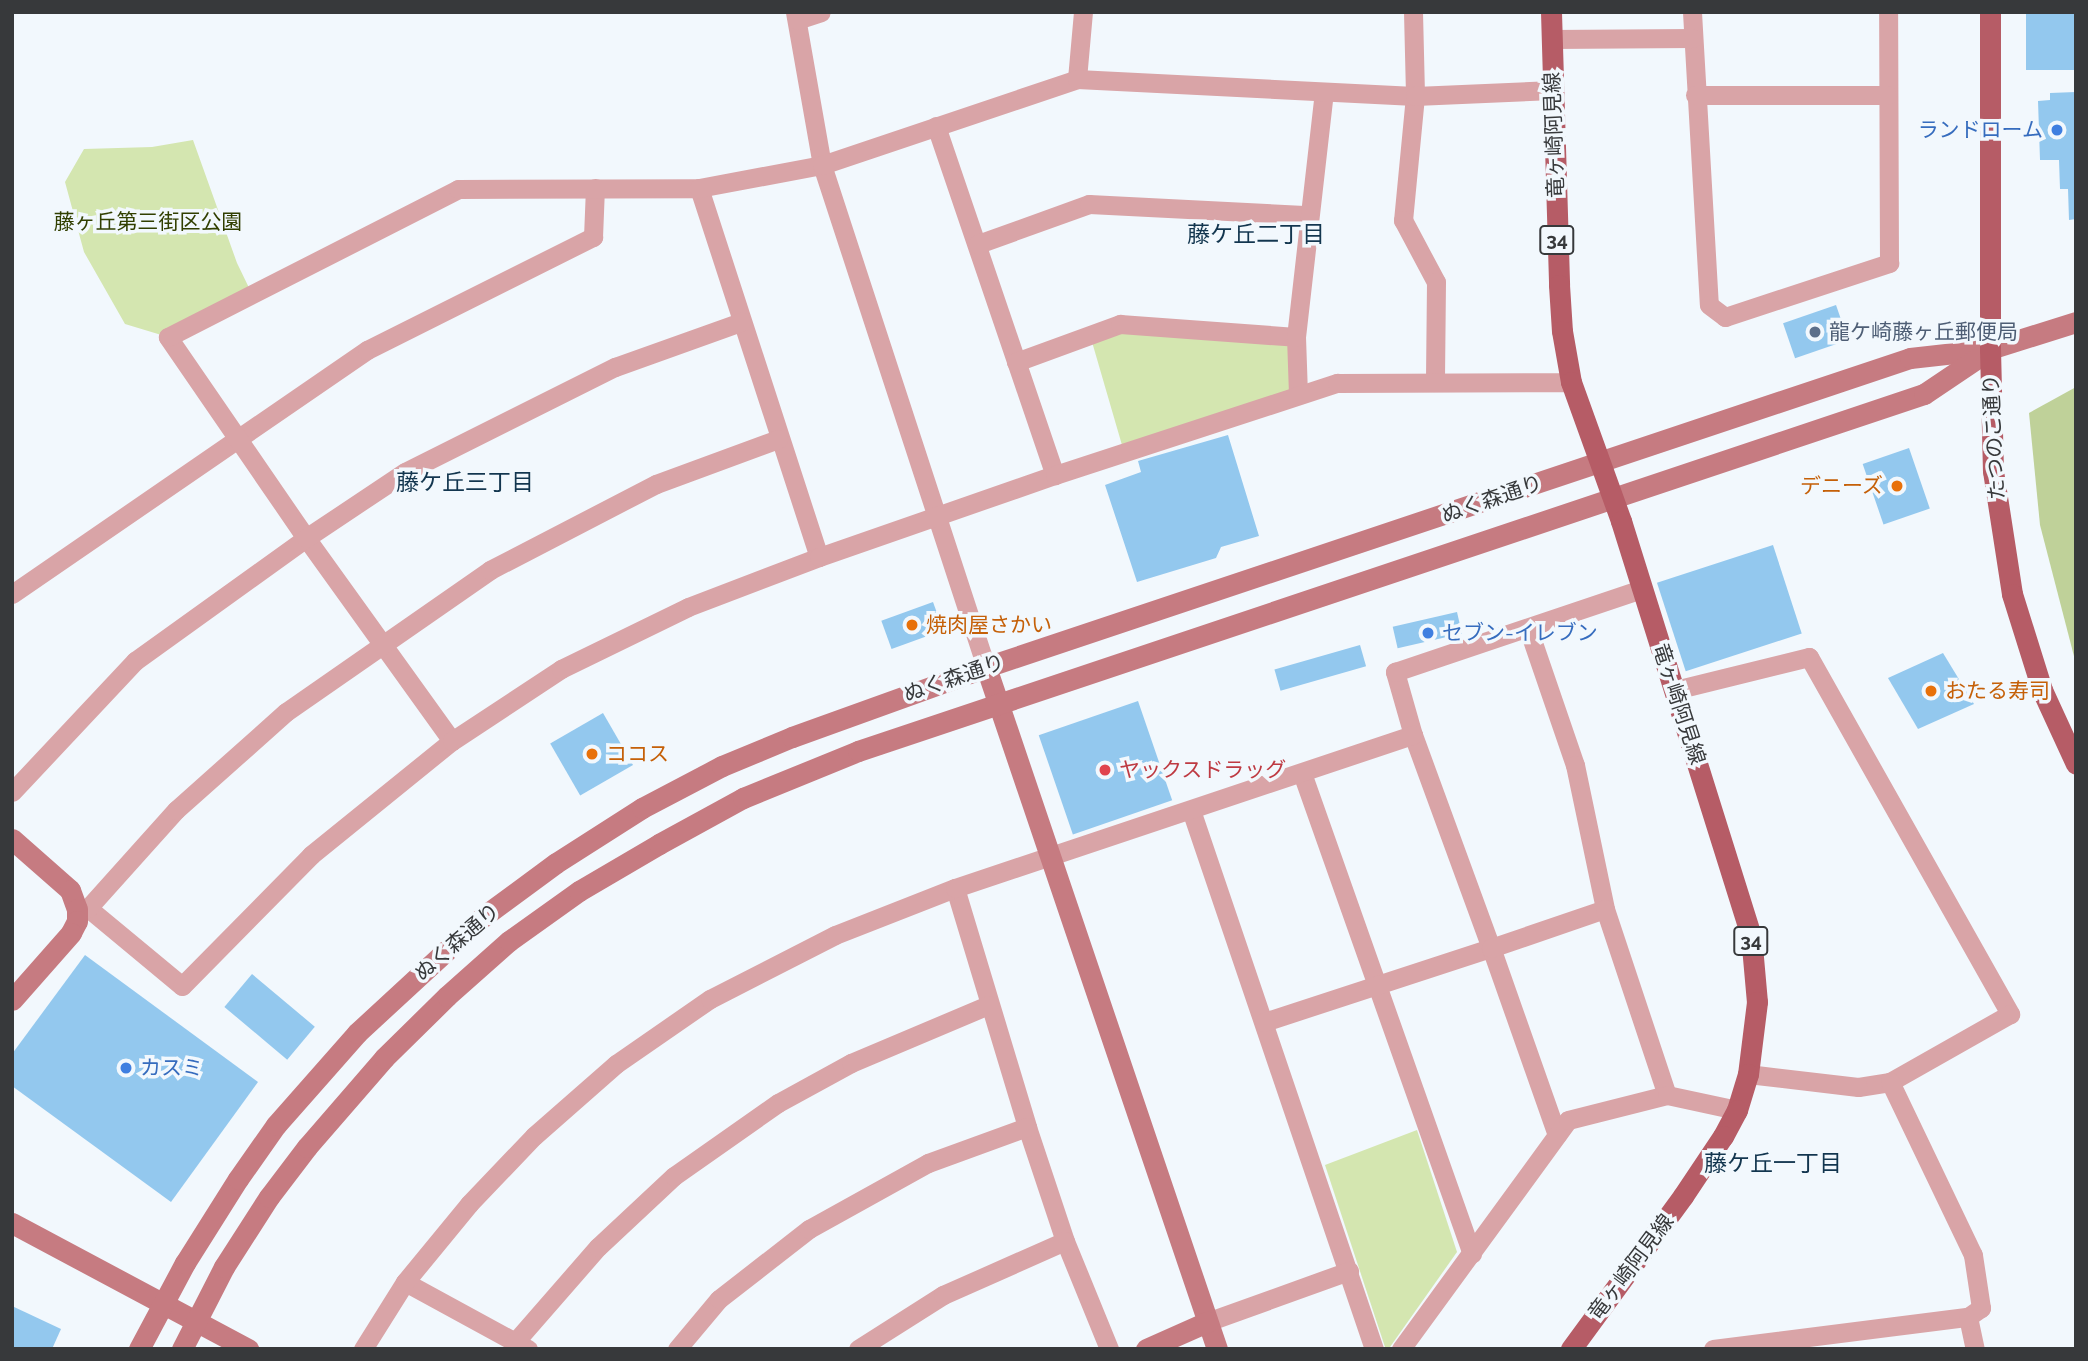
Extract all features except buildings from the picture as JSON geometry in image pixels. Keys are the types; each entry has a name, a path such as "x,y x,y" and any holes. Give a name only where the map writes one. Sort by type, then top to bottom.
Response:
{"main road":[{"name":"竜ヶ崎阿見線","path":"1551,12 1559,285 1562,331 1571,382 1598,463 1613,498 1751,935 1757,1002 1748,1074 1737,1110 1698,1174 1571,1349"},
{"name":"たつのこ通り","path":"1990,12 1990,349 1993,471 2012,594 2042,690 2076,764"},
{"name":"ぬく森通り","path":"139,1349 201,1235 276,1125 357,1033 484,916 556,863 642,808 722,766 792,737 986,667 1910,358 1990,349 2076,322"},
{"name":"ぬく森通り","path":"182,1349 195,1321 261,1209 307,1147 384,1058 447,996 509,941 579,891 743,798 858,751 998,702 1924,394 1990,349"},
{"path":"986,667 1217,1349"},
{"path":"12,839 70,890 82,908 71,933 12,1000"},
{"path":"12,1223 248,1349"},
{"path":"1146,1349 1206,1322"}],"street":[{"path":"821,12 796,16 822,165 986,667"},
{"path":"1077,79 1083,12"},
{"path":"1413,12 1415,96 1402,220 1436,282 1435,382"},
{"path":"1692,12 1710,305 1725,317 1889,263 1888,12"},
{"path":"1552,39 1692,38"},
{"path":"452,741 306,538 239,436 168,337 457,188 699,188 822,165 1077,79 1415,96 1553,90"},
{"path":"1298,394 1296,337 1324,93"},
{"path":"1695,95 1888,95"},
{"path":"936,126 1055,475"},
{"path":"12,594 368,350 593,237 594,188"},
{"path":"699,188 778,439 819,557"},
{"path":"978,244 1089,204 1309,215"},
{"path":"12,792 135,661 306,538 405,472 603,373 741,322"},
{"path":"1016,362 1120,324 1296,337"},
{"path":"778,439 656,484 489,570 286,712 176,810 82,908 182,986 311,855 452,741 561,669 688,607 819,557 1055,475 1337,383 1571,382"},
{"path":"1557,1135 1413,735 1395,672 1642,589"},
{"path":"1528,628 1575,765 1605,909 1667,1095"},
{"path":"1675,690 1809,657 2010,1014 1890,1082 1858,1087 1748,1074"},
{"path":"363,1349 405,1282 469,1204 534,1136 616,1064 710,999 835,934 955,888 1413,735"},
{"path":"1302,772 1472,1254"},
{"path":"1191,810 1374,1349"},
{"path":"955,888 988,1005 1065,1241 1109,1349"},
{"path":"1264,1022 1380,987 1605,909"},
{"path":"405,1282 522,1345 598,1247 674,1176 778,1103 851,1063 988,1005"},
{"path":"1713,1349 1765,1346 1968,1317 1980,1308 1973,1255 1890,1082"},
{"path":"1401,1349 1568,1120 1667,1095 1737,1110"},
{"path":"677,1349 719,1299 809,1229 928,1163 1027,1127"},
{"path":"858,1349 943,1295 1065,1241"},
{"path":"1206,1322 1349,1270"},
{"path":"1968,1317 1975,1349"}],"green space":[{"name":"藤ヶ丘第三街区公園","path":"193,140 237,263 252,294 168,337 125,324 84,252 65,182 84,149 152,147"},
{"path":"1120,324 1296,337 1298,394 1124,452 1090,335"},
{"path":"2076,387 2076,664 2040,525 2029,413"},
{"path":"1417,1130 1457,1252 1390,1347 1385,1347 1325,1165"}],"place":[{"name":"ランドローム","path":"2057,130"},
{"name":"龍ケ崎藤ヶ丘郵便局","path":"1815,332"},
{"name":"デニーズ","path":"1897,486"},
{"name":"焼肉屋さかい","path":"912,625"},
{"name":"セブン-イレブン","path":"1428,633"},
{"name":"おたる寿司","path":"1931,691"},
{"name":"ココス","path":"592,754"},
{"name":"ヤックスドラッグ","path":"1105,770"},
{"name":"カスミ","path":"126,1068"}],"district":[{"name":"藤ケ丘二丁目","path":"1256,234"},
{"name":"藤ケ丘三丁目","path":"465,482"},
{"name":"藤ケ丘一丁目","path":"1773,1163"}]}
